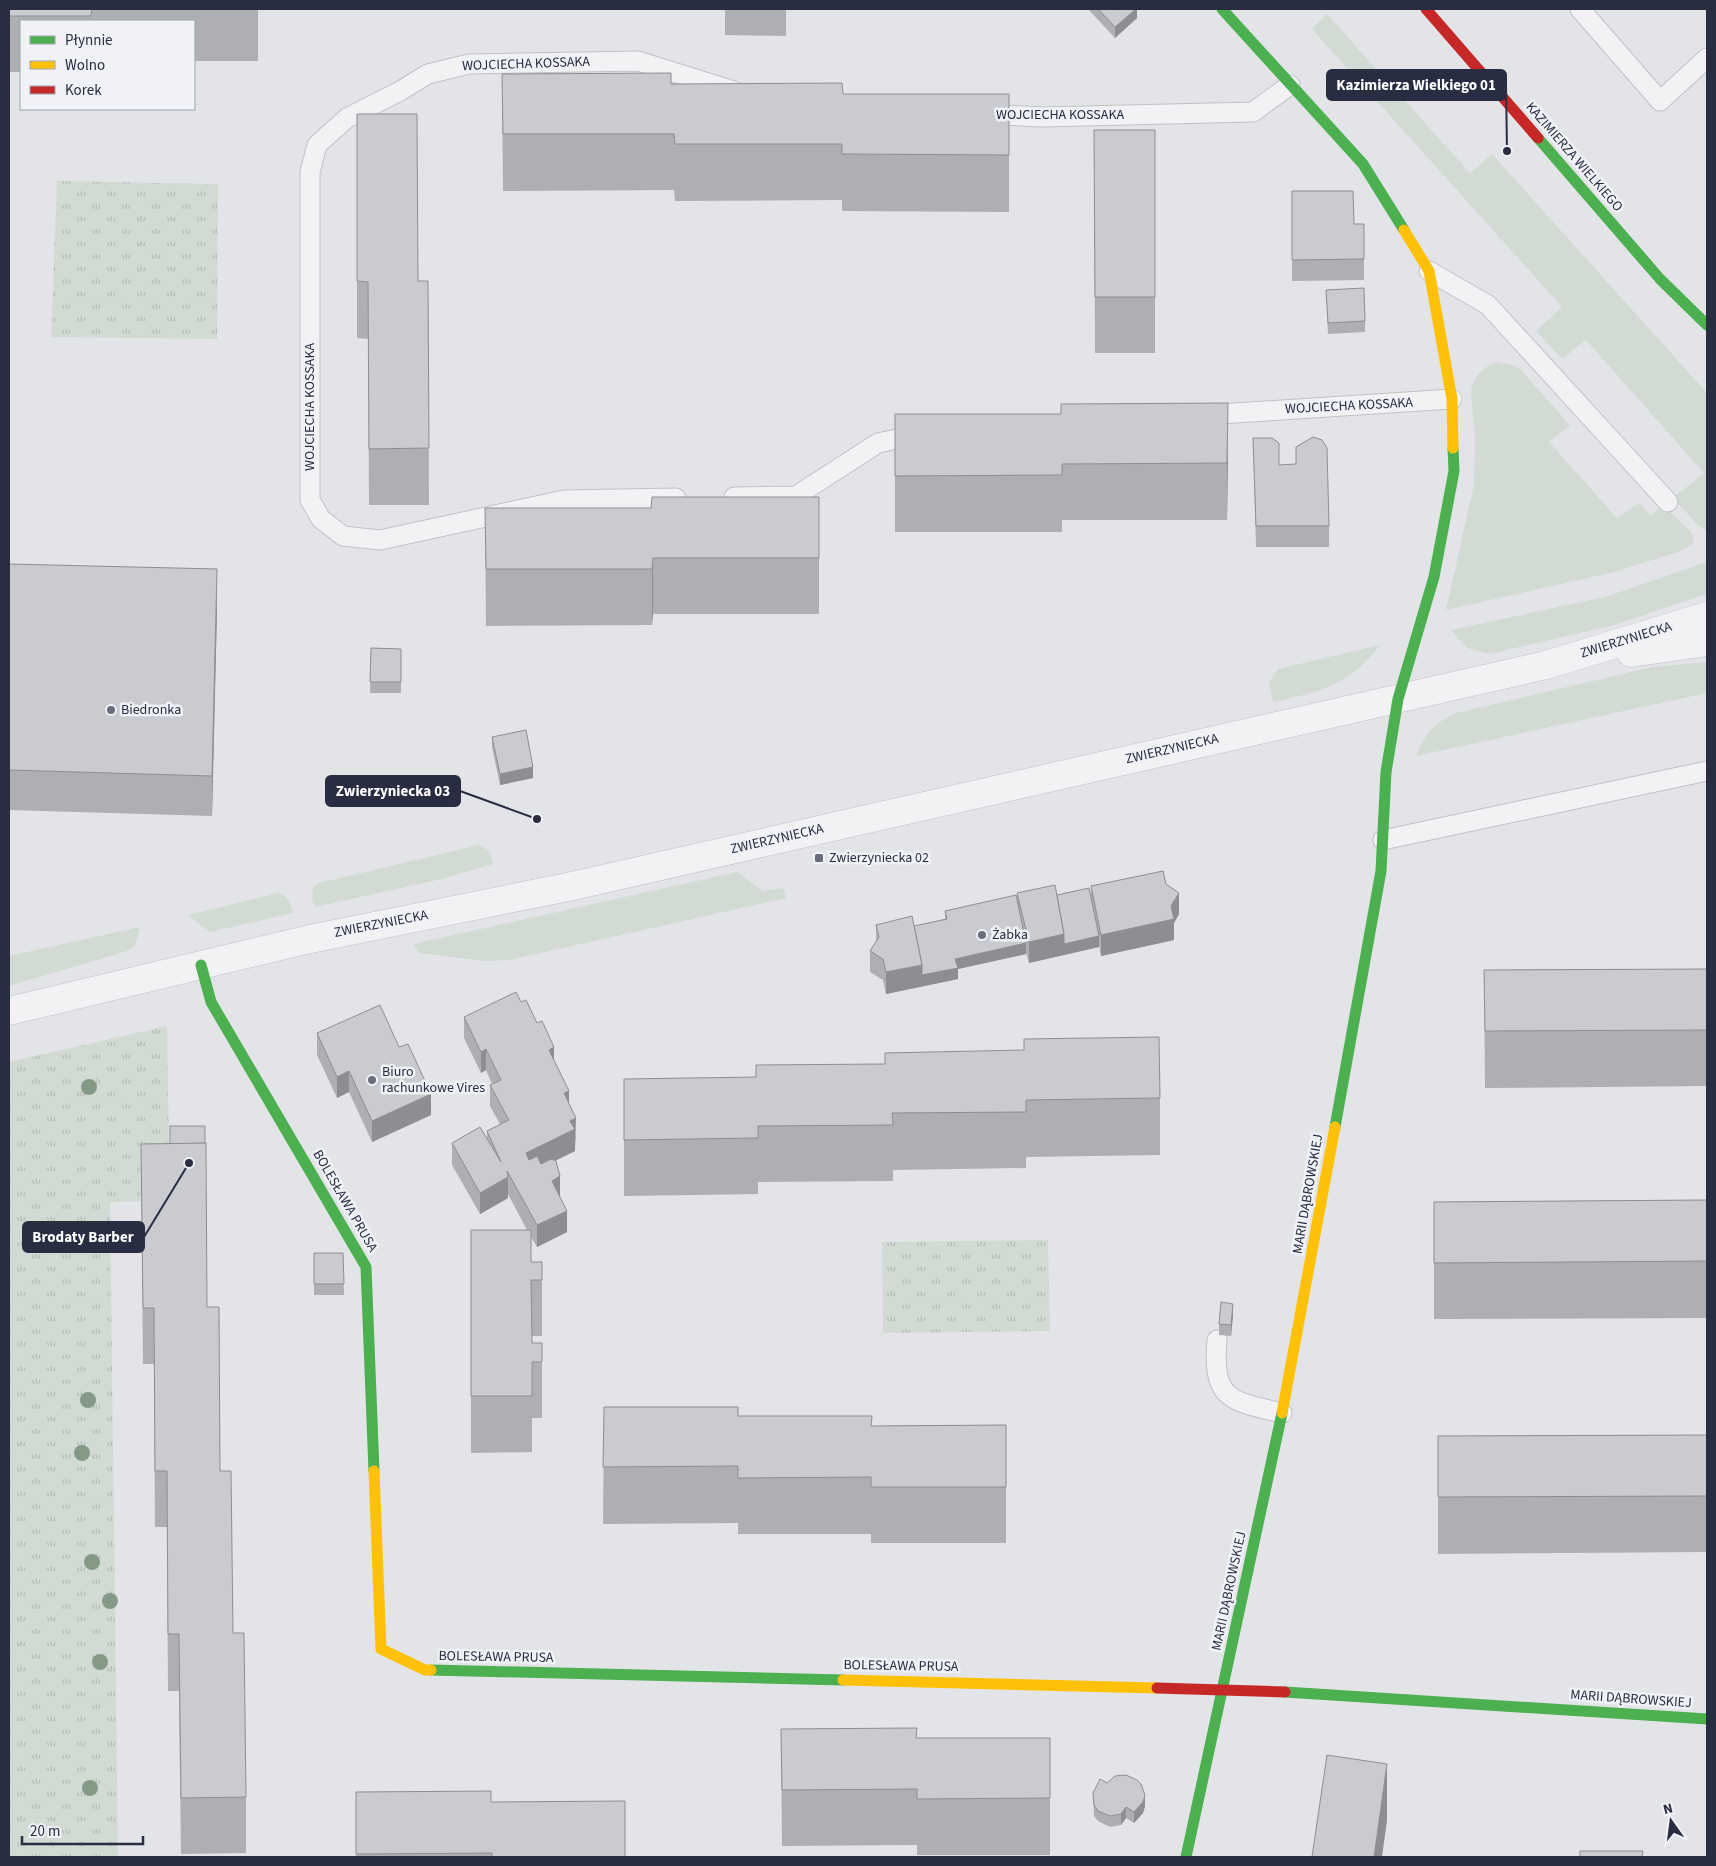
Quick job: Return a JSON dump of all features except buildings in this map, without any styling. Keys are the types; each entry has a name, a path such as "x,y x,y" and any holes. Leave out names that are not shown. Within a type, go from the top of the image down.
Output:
{"street":[{"path":"1222,9 1363,164 1429,271"},
{"name":"KAZIMIERZA WIELKIEGO","path":"1426,9 1704,331"},
{"name":"MARII DĄBROWSKIEJ","path":"1186,1857 1282,1413 1367,958 1381,871 1386,772 1398,699 1434,577 1454,484 1452,399 1429,271"},
{"name":"ZWIERZYNIECKA","path":"9,1011 310,938 568,887 1546,665 1707,616"},
{"name":"ZWIERZYNIECKA","path":"1546,665 1707,642"},
{"name":"BOLESŁAWA PRUSA","path":"201,965 211,1002 366,1267 381,1649 425,1670 438,1671 1117,1686 1223,1692"},
{"name":"MARII DĄBROWSKIEJ","path":"1223,1692 1300,1693 1707,1719"}],"lane":[{"path":"1580,9 1660,101 1707,58"},
{"name":"WOJCIECHA KOSSAKA","path":"690,498 564,500 380,540 343,536 321,519 310,500 310,172 317,145 347,118 400,92 428,74 450,67 469,64 638,61 751,96"},
{"name":"WOJCIECHA KOSSAKA","path":"964,113 1042,117 1253,112 1290,85"},
{"path":"1429,271 1488,305 1668,502"},
{"name":"WOJCIECHA KOSSAKA","path":"1182,416 1452,399"},
{"path":"719,497 796,496 878,444 916,434 935,433"},
{"path":"1383,840 1707,771"},
{"path":"1217,1340 1215,1368 1217,1379 1229,1396 1238,1402 1282,1413"}],"green space":[{"path":"1327,14 1470,173 1492,154 1707,393 1707,531 1698,525 1673,498 1704,473 1586,340 1562,359 1536,331 1562,307 1312,29"},
{"path":"57,181 218,184 217,339 51,337"},
{"path":"1496,362 1512,365 1520,369 1570,425 1549,442 1617,518 1639,503 1651,515 1663,505 1691,532 1694,538 1693,544 1678,552 1614,572 1446,610 1474,484 1475,435 1472,387 1479,374 1486,367"},
{"path":"1707,562 1707,594 1614,625 1490,654 1467,648 1451,630 1605,597"},
{"path":"1380,645 1369,659 1333,685 1273,702 1269,682 1278,669"},
{"path":"1707,662 1707,693 1416,756 1431,730 1456,713 1653,667"},
{"path":"479,845 490,851 493,864 446,878 315,907 312,900 313,887 319,883"},
{"path":"737,872 763,891 783,888 786,898 509,960 485,961 419,953 413,944"},
{"path":"279,893 287,898 293,913 210,932 188,915"},
{"path":"140,927 135,945 127,951 9,986 9,956"},
{"path":"167,1026 170,1201 110,1202 118,1857 9,1857 9,1062"},
{"path":"1048,1240 1050,1331 883,1333 882,1242"}],"traffic: fast":[{"path":"1222,9 1363,164 1404,230"},
{"path":"1538,138 1660,279 1707,325"},
{"path":"1335,1127 1381,871 1386,772 1398,699 1434,577 1454,471 1453,448"},
{"path":"201,965 211,1002 366,1267 374,1471"},
{"path":"1186,1857 1282,1413"},
{"path":"431,1670 843,1680"},
{"path":"1285,1692 1707,1719"}],"traffic: slow":[{"path":"1404,230 1429,271 1452,399 1453,448"},
{"path":"1282,1413 1335,1127"},
{"path":"374,1471 381,1649 425,1670 431,1670"},
{"path":"843,1680 1157,1688"}],"traffic: jam":[{"path":"1426,9 1538,138"},
{"path":"1157,1688 1285,1692"}],"place":[{"name":"Kazimierza Wielkiego 01","path":"1507,151"},
{"name":"Biedronka","path":"111,710"},
{"name":"Zwierzyniecka 03","path":"537,819"},
{"name":"Zwierzyniecka 02","path":"819,858"},
{"name":"Żabka","path":"982,935"},
{"name":"Biuro rachunkowe Vires","path":"372,1080"},
{"name":"Brodaty Barber","path":"189,1163"}]}
